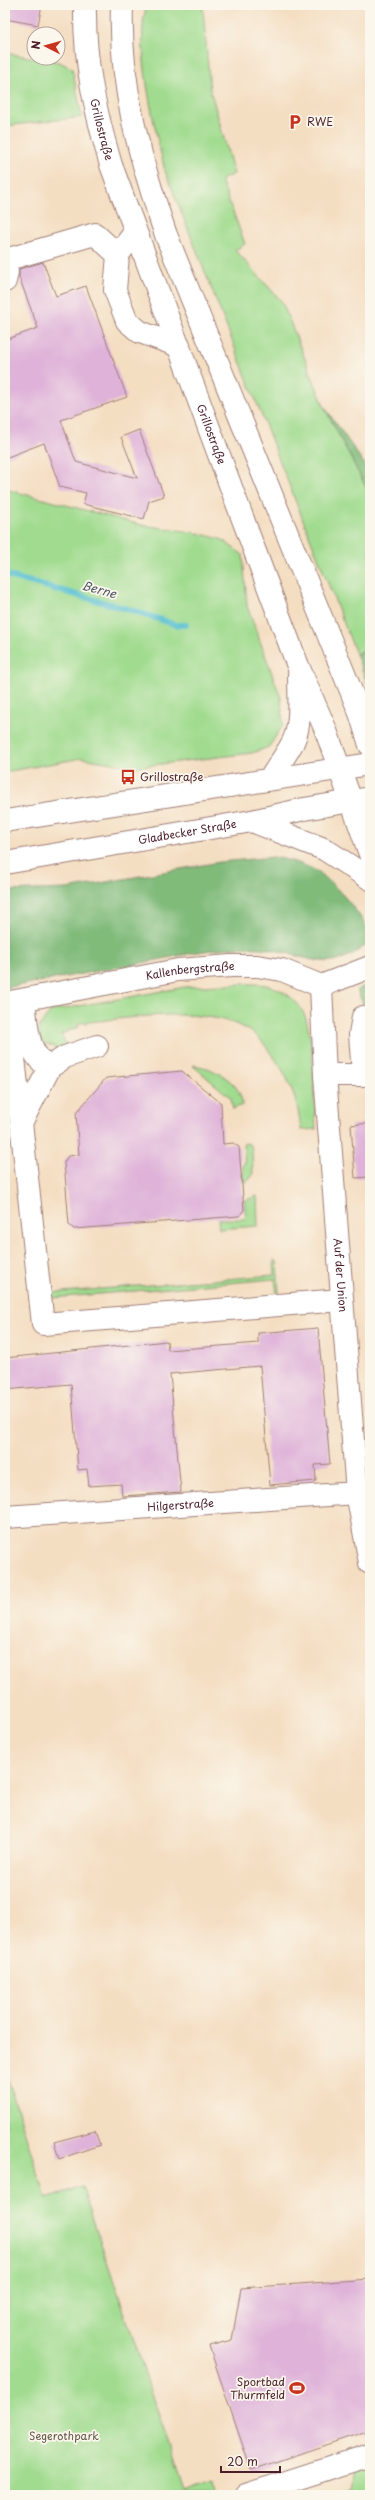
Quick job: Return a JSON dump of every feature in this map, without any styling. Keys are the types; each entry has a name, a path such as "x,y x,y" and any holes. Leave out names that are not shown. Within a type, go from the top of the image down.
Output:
{"main road":[{"name":"Grillostraße","path":"85,5 84,35 93,104 111,165 298,666 340,768 360,800 370,854"},
{"path":"122,5 123,62 130,115 143,167 166,235 360,713 370,746"},
{"path":"135,232 118,255 116,290 127,321 140,332 179,346"},
{"path":"5,281 7,272 5,261 95,234 118,255"},
{"path":"270,779 293,742 296,731 300,698 298,666"},
{"path":"5,821 370,764"},
{"name":"Gladbecker Straße","path":"5,863 252,821 360,800"},
{"path":"252,821 324,849 370,879"},
{"name":"Kallenbergstraße","path":"12,1002 178,970 231,966 256,966 282,970 320,986"},
{"path":"320,986 370,967"},
{"name":"Auf der Union","path":"320,986 325,1075 357,1493 367,1531 370,1563"},
{"path":"12,1002 28,1031 34,1053 38,1060 50,1067"},
{"path":"12,1002 21,1123 42,1324 342,1300"},
{"path":"325,1075 363,1075 360,1034 363,1017"},
{"path":"21,1123 50,1067 65,1057 97,1046"},
{"name":"Hilgerstraße","path":"5,1517 357,1493"},
{"path":"246,2495 370,2455"}],"green space":[{"path":"147,5 201,5 203,9 210,89 234,174 221,180 245,244 235,250 282,302 324,406 370,495 370,648 356,654 165,171 156,134 144,63 143,21"},
{"path":"5,53 26,56 26,66 66,65 72,68 82,117 5,126"},
{"path":"324,406 370,472 370,495"},
{"path":"5,489 142,525 192,532 221,539 243,555 247,606 281,698 283,725 269,747 252,753 136,767 82,758 5,772"},
{"path":"370,648 370,691 356,654"},
{"path":"274,857 313,869 332,884 359,915 369,935 369,942 354,953 341,959 328,961 303,958 276,950 260,948 246,947 220,949 5,988 5,891 67,889 220,862"},
{"path":"370,983 370,1019 357,990"},
{"path":"253,984 270,986 280,990 290,997 301,1009 308,1024 312,1053 316,1129 301,1130 298,1109 284,1072 259,1038 236,1024 216,1018 193,1015 145,1016 78,1023 79,1027 61,1034 66,1044 56,1050 54,1046 46,1044 40,1038 39,1027 51,1011 185,987"},
{"path":"192,1065 217,1072 231,1082 241,1096 242,1105 233,1109 231,1098"},
{"path":"248,1143 252,1148 253,1175 246,1183 246,1181 243,1181 243,1164 245,1164 243,1144"},
{"path":"257,1196 258,1226 219,1229 218,1219 244,1219 246,1217 244,1201"},
{"path":"274,1260 277,1262 279,1293 277,1294 275,1279 52,1298 52,1312 48,1279 50,1278 51,1293 275,1275"},
{"name":"Segerothpark","path":"5,2071 46,2198 82,2187 185,2492 213,2482 215,2494 5,2495"},
{"path":"370,2461 370,2495 331,2495 350,2488 354,2466"}],"building":[{"path":"5,5 42,5 38,25 5,19"},
{"path":"43,262 56,296 86,286 127,397 61,420 76,462 137,478 121,437 139,430 164,496 149,501 144,519 83,504 86,493 60,487 44,443 5,458 5,340 38,328 19,277 19,269"},
{"path":"182,1071 221,1103 223,1144 233,1143 239,1147 244,1210 239,1216 74,1229 69,1225 64,1162 68,1156 79,1155 76,1113 106,1078"},
{"path":"370,1123 370,1177 355,1178 351,1125"},
{"path":"318,1328 330,1464 315,1465 316,1481 270,1485 260,1366 170,1374 181,1492 122,1496 121,1484 89,1486 87,1469 78,1470 71,1384 5,1390 5,1358 167,1341 168,1350 258,1343 258,1333"},
{"path":"95,2131 100,2145 59,2159 54,2142"},
{"name":"Sportbad Thurmfeld","path":"370,2279 370,2430 251,2470 209,2346 232,2340 241,2288"}],"waterway":[{"name":"Berne","path":"5,575 138,612 176,625 186,625"}],"place":[{"name":"RWE","path":"295,122"},
{"name":"Grillostraße","path":"128,777"},
{"name":"Sportbad Thurmfeld","path":"297,2388"}]}
